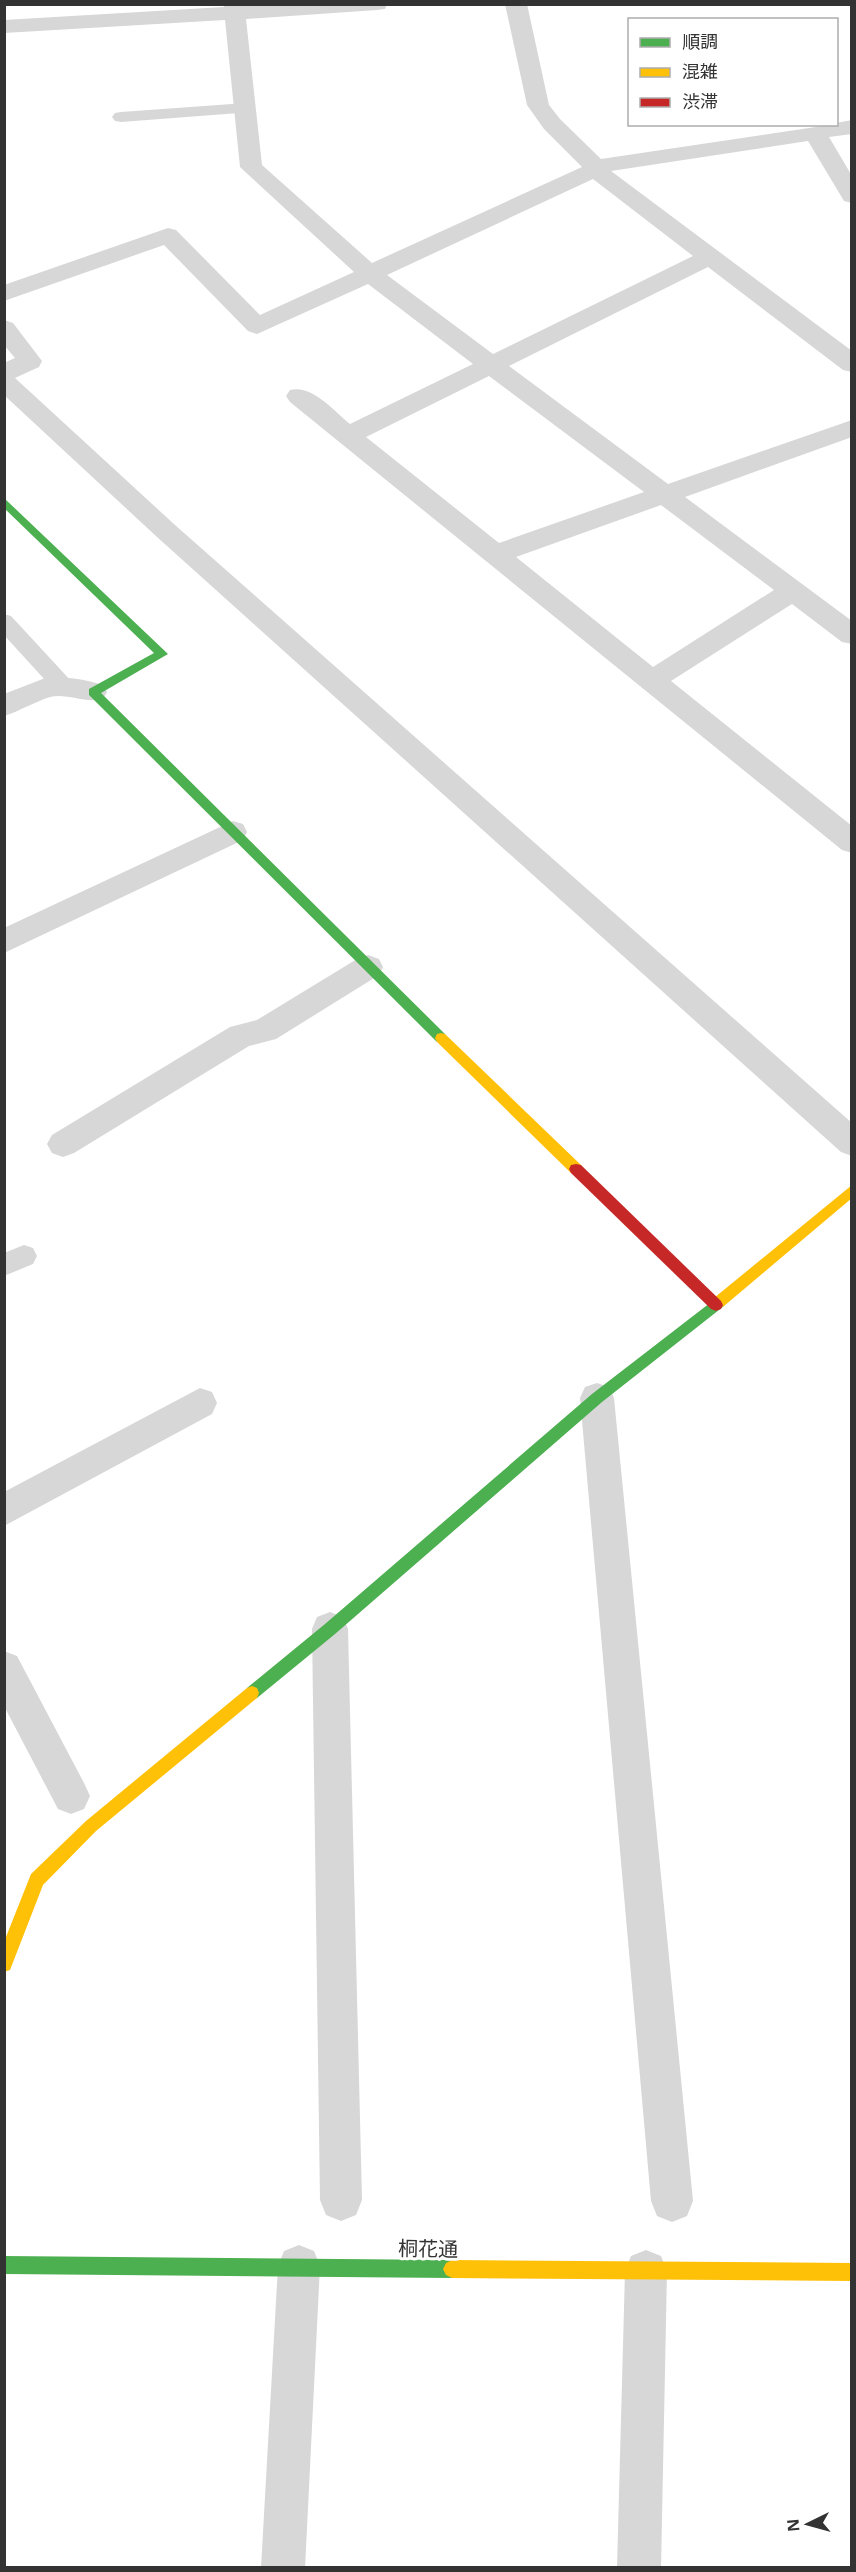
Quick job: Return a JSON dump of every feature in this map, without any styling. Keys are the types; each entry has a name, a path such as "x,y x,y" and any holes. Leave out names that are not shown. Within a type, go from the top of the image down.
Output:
{"street":[{"path":"4,27 235,9 377,4"},
{"path":"516,4 538,105 552,124 590,159 596,171 852,364"},
{"path":"235,9 251,168 371,275 852,635"},
{"path":"4,294 168,235 257,326 605,165 852,128"},
{"path":"815,133 852,196"},
{"path":"349,435 711,256"},
{"path":"4,328 30,362 4,373"},
{"path":"4,381 165,531 852,1143"},
{"path":"299,396 852,842"},
{"path":"494,555 852,428"},
{"path":"4,501 162,654 93,692"},
{"path":"651,681 793,591"},
{"path":"4,706 48,687 93,692 368,967 716,1305"},
{"path":"4,942 232,832"},
{"path":"63,1144 241,1036 265,1030 368,967"},
{"path":"4,1964 37,1880 91,1826 330,1629 597,1398 716,1305 852,1190"},
{"path":"597,1398 672,2201"},
{"path":"4,1510 200,1403"},
{"path":"330,1629 341,2200"},
{"path":"4,1668 71,1796"},
{"name":"桐花通","path":"4,2265 852,2272"},
{"path":"283,2568 299,2266"},
{"path":"639,2568 646,2271"}],"lane":[{"path":"121,117 246,108"},
{"path":"4,621 64,687"}],"traffic: fast":[{"path":"4,501 162,654 93,692 441,1038"},
{"path":"252,1693 330,1629 597,1398 719,1302"},
{"path":"4,2265 452,2269"}],"traffic: slow":[{"path":"441,1038 576,1169"},
{"path":"719,1302 852,1190"},
{"path":"4,1964 37,1880 91,1826 252,1693"},
{"path":"452,2269 852,2272"}],"traffic: jam":[{"path":"576,1169 716,1305"}]}
